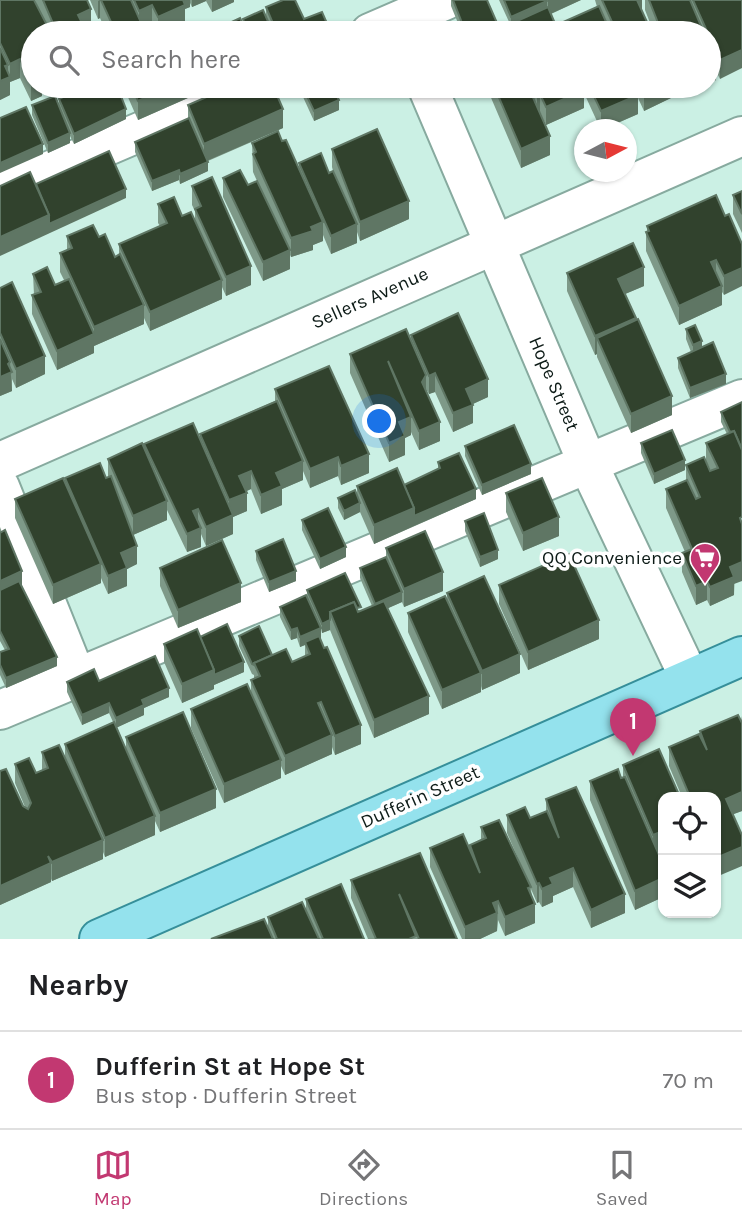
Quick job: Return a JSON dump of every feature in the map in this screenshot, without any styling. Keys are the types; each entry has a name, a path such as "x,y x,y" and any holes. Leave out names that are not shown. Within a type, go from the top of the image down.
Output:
{"main road":[{"name":"Dufferin Street","path":"99,939 689,677 742,656"}],"street":[{"path":"394,21 446,0"},
{"path":"0,192 219,98"},
{"name":"Hope Street","path":"433,98 589,464 689,677"},
{"name":"Sellers Avenue","path":"0,462 742,136"},
{"path":"0,710 742,399"},
{"path":"0,487 77,679"}],"building":[{"path":"0,0 34,0 45,21 21,21 21,61 20,59 10,64 0,43"},
{"path":"43,0 87,0 91,9 78,15 81,21 52,21"},
{"path":"101,0 131,0 140,21 111,21"},
{"path":"134,0 183,0 185,5 158,17 152,5 139,11"},
{"path":"283,0 295,0 304,19 322,12 326,21 272,21 266,7"},
{"path":"453,0 487,0 496,21 461,21"},
{"path":"504,0 546,0 547,1 511,17"},
{"path":"602,0 637,0 647,21 612,21"},
{"path":"649,0 690,0 699,21 657,21"},
{"path":"693,0 742,0 742,50 721,60 721,21 702,21"},
{"path":"599,6 606,21 565,21"},
{"path":"548,7 554,21 517,21"},
{"path":"263,10 268,21 244,21"},
{"path":"0,48 10,77 0,81"},
{"path":"56,98 70,133 48,143 32,105"},
{"path":"122,98 126,109 74,134 59,99"},
{"path":"204,98 278,98 283,109 204,144 188,105"},
{"path":"308,98 339,100 314,111"},
{"path":"499,98 533,98 550,136 521,149"},
{"path":"542,98 566,98 546,107"},
{"path":"595,98 631,98 601,111"},
{"path":"26,107 43,144 0,163 0,118"},
{"path":"189,118 208,162 180,174 179,170 152,181 135,142"},
{"path":"377,129 409,201 360,222 332,149"},
{"path":"278,131 282,141 286,140 323,222 311,227 313,231 291,238 253,154 256,152 252,143"},
{"path":"109,151 126,189 49,224 49,215 36,184"},
{"path":"321,153 329,173 333,171 357,224 331,236 299,163"},
{"path":"240,170 248,185 257,181 290,250 263,262 223,178"},
{"path":"30,172 49,215 0,237 0,186"},
{"path":"212,177 251,266 226,277 195,209 201,206 192,186"},
{"path":"742,191 742,214 733,195"},
{"path":"716,195 725,216 729,214 742,244 742,268 724,276 716,260 711,262 722,286 679,306 646,232 649,231 647,226"},
{"path":"174,197 182,216 191,212 222,280 150,312 119,244 167,223 158,204"},
{"path":"93,225 99,237 105,234 115,257 120,254 144,305 94,327 60,253 72,248 67,236"},
{"path":"633,243 644,267 618,279 636,318 595,336 567,273"},
{"path":"47,267 55,285 69,279 94,334 57,351 32,295 41,292 33,274"},
{"path":"12,282 45,356 16,369 0,333 0,288"},
{"path":"458,313 488,379 466,389 473,405 453,413 435,373 429,376 411,335"},
{"path":"638,319 672,396 631,414 597,338"},
{"path":"695,325 702,341 693,345 686,329"},
{"path":"406,329 426,375 422,382 440,422 419,431 388,361 411,417 399,422 405,436 389,443 350,354"},
{"path":"0,339 12,372 0,377"},
{"path":"713,342 726,374 690,388 678,358"},
{"path":"329,366 369,454 341,466 338,457 310,469 275,389"},
{"path":"277,401 303,461 276,473 282,486 261,495 251,471 239,476 247,493 229,500 200,434"},
{"path":"742,402 741,447 734,431 730,432 721,412"},
{"path":"193,423 233,515 206,527 198,509 193,511 201,528 187,534 144,444"},
{"path":"514,425 531,464 482,485 465,446"},
{"path":"672,430 685,460 654,474 641,443"},
{"path":"734,431 742,450 742,562 730,567 734,577 710,587 707,581 696,586 682,553 692,549 666,489 687,480 696,499 700,497 686,465 704,457 710,471 718,468 706,443"},
{"path":"142,443 167,501 133,516 108,459"},
{"path":"459,453 476,489 414,516 414,508 404,485 440,468 438,462"},
{"path":"100,463 106,478 111,476 137,546 121,553 127,568 108,576 65,478"},
{"path":"397,468 414,508 374,525 357,486"},
{"path":"63,478 101,564 53,585 15,499"},
{"path":"542,478 559,517 523,533 506,493"},
{"path":"355,490 360,503 344,511 338,498"},
{"path":"328,508 346,547 320,559 302,520"},
{"path":"484,513 498,550 480,557 465,521"},
{"path":"5,530 22,571 0,581 0,533"},
{"path":"425,531 443,572 404,589 386,548"},
{"path":"283,539 296,571 269,582 256,551"},
{"path":"222,540 241,583 178,610 160,568"},
{"path":"569,554 599,620 528,652 499,585"},
{"path":"386,557 402,592 375,604 360,568"},
{"path":"345,573 361,607 357,608 354,602 330,612 330,620 322,624 307,590"},
{"path":"484,576 520,654 482,671 447,593"},
{"path":"19,581 57,657 6,678 0,665 0,652 9,649 0,631 0,590"},
{"path":"306,595 321,628 300,637 297,628 291,630 280,607"},
{"path":"445,596 481,673 442,690 408,613"},
{"path":"384,601 429,696 374,720 330,612 354,602 358,612"},
{"path":"227,624 244,662 214,675 200,637"},
{"path":"259,626 272,655 254,665 239,636"},
{"path":"197,629 214,670 182,684 164,644"},
{"path":"319,636 324,648 327,647 361,725 335,736 321,702 318,703 332,735 285,756 251,680 260,676 254,663 286,649 292,662 310,654 305,642"},
{"path":"155,656 169,688 142,700 144,705 116,718 109,703 82,715 67,682 94,669 99,681"},
{"path":"247,684 281,760 224,784 191,709"},
{"path":"183,712 216,789 160,813 126,737"},
{"path":"738,715 742,723 742,792 726,799 742,835 742,847 721,856 721,792 688,792 669,747 699,734 707,750 700,731"},
{"path":"114,722 155,816 105,838 65,744"},
{"path":"59,745 103,840 52,862 48,856 51,863 0,886 0,771 6,769 23,806 28,809 31,803 15,764 29,758 36,773 48,768 42,752"},
{"path":"659,749 678,792 658,792 658,833 653,835 623,765"},
{"path":"618,769 621,778 625,777 658,853 658,880 635,891 590,781"},
{"path":"576,787 625,894 591,910 573,868 550,878 553,884 542,889 539,883 537,884 507,815 525,807 530,818 547,811 559,838 546,799"},
{"path":"499,820 531,887 528,888 535,904 505,917 498,901 493,903 497,913 465,927 430,848 463,834 480,873 470,845 486,838 481,827"},
{"path":"420,853 457,939 419,939 399,894 416,936 409,939 376,939 351,880"},
{"path":"341,884 364,939 323,939 306,899"},
{"path":"302,902 319,939 277,939 268,917"},
{"path":"264,919 273,939 211,939"}],"place":[{"name":"QQ Convenience","path":"705,585"},
{"name":"Dufferin St at Hope St","path":"633,756"}]}
